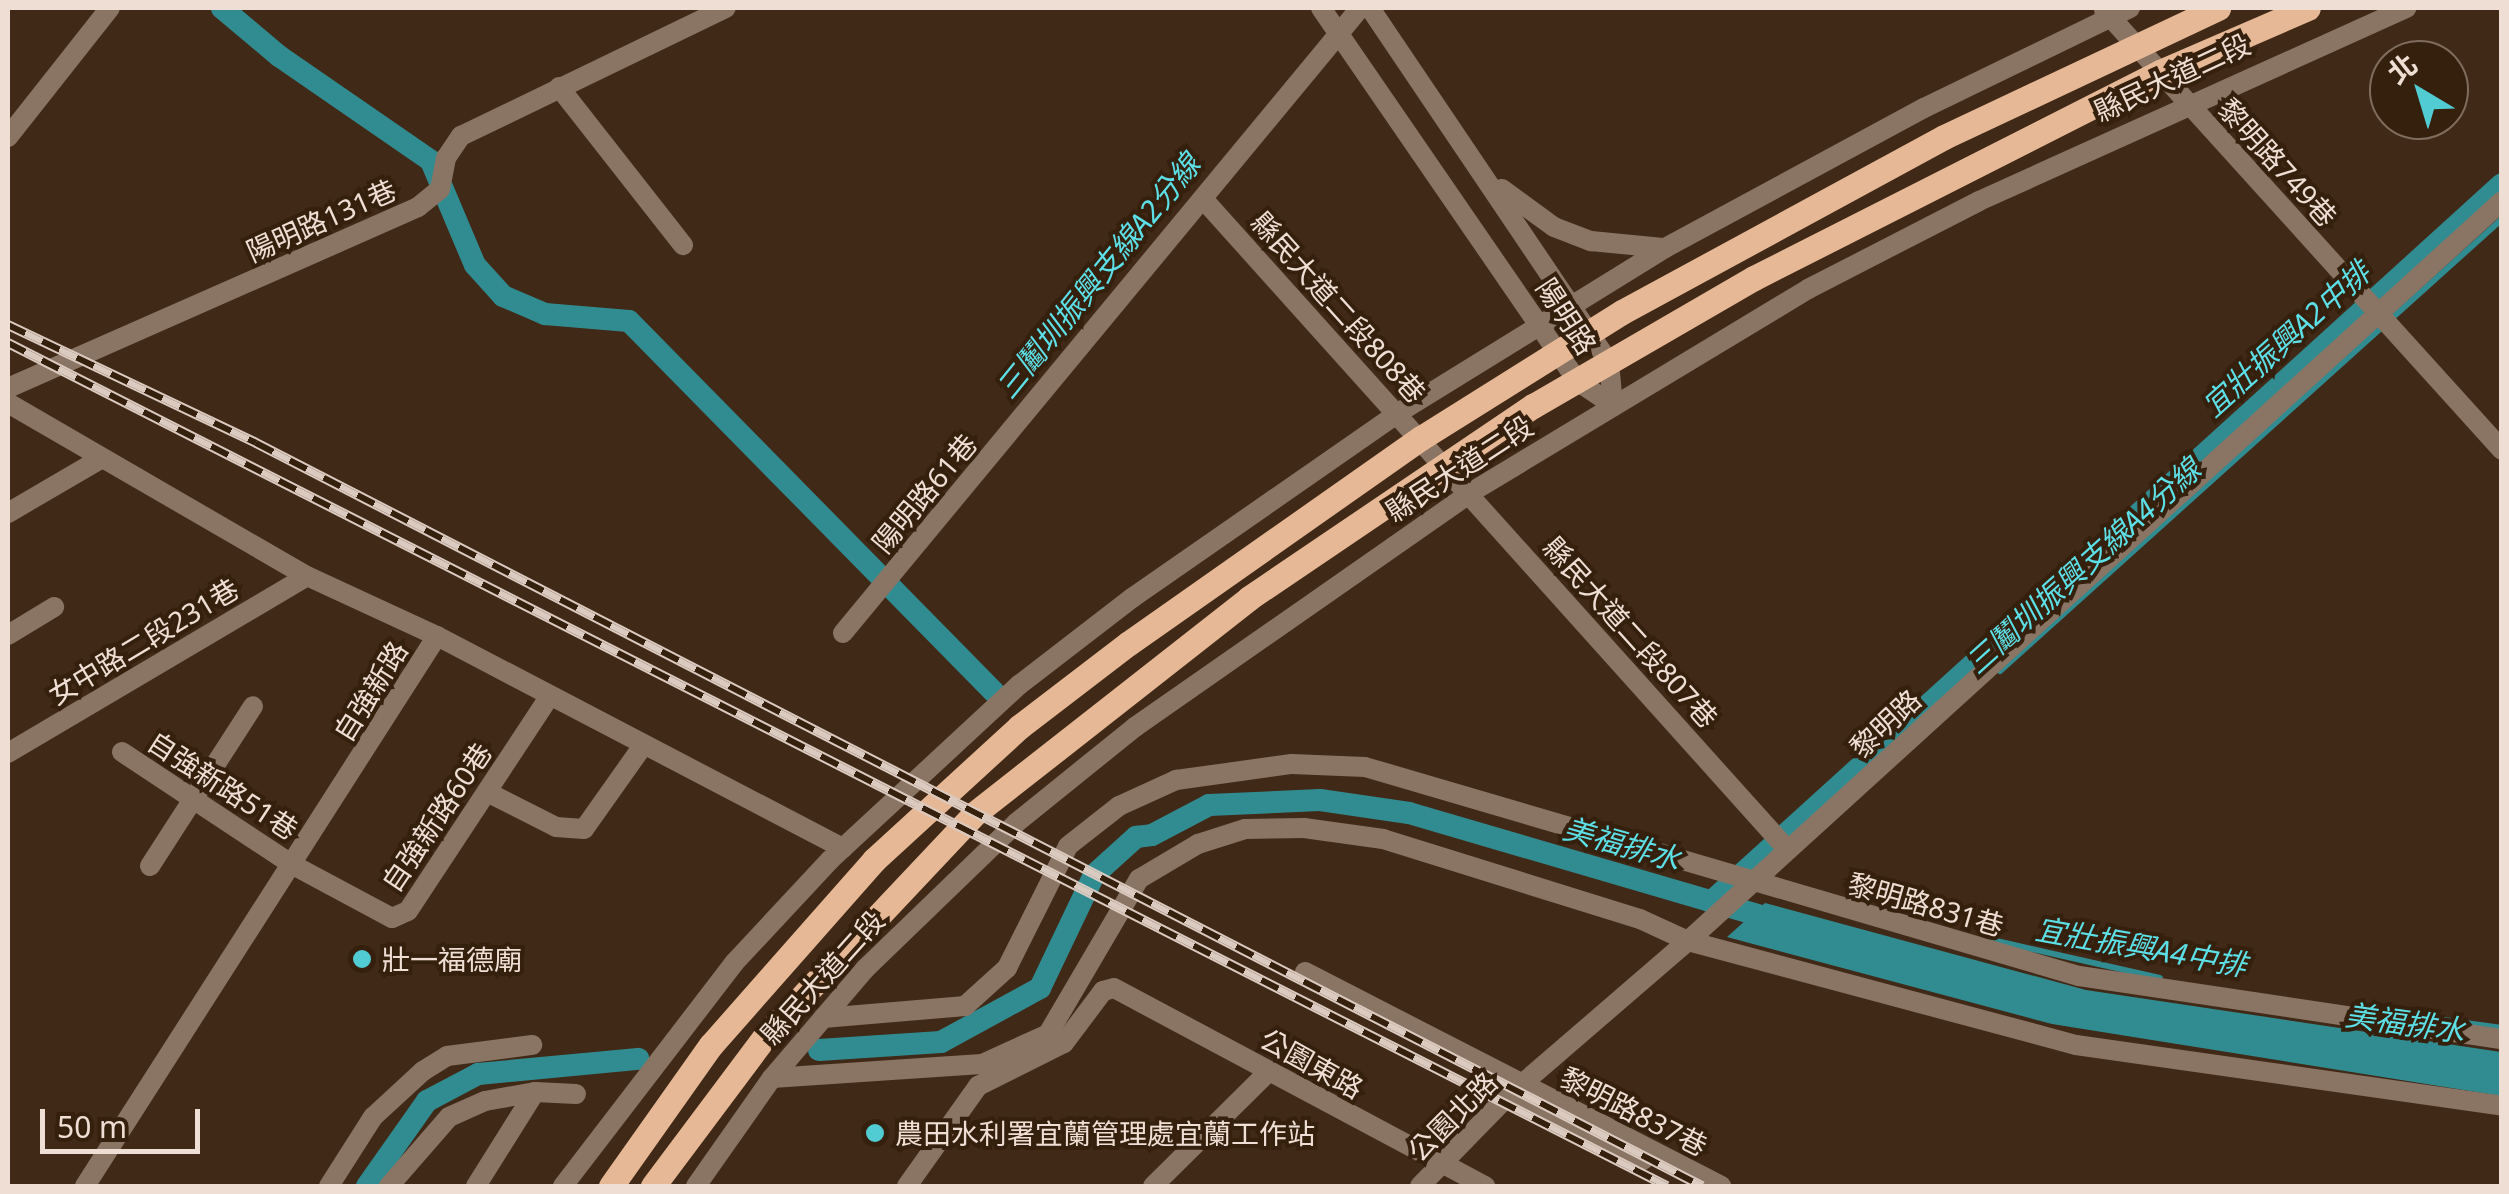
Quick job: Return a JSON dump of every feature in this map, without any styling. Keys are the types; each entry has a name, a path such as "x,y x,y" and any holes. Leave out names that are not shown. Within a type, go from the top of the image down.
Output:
{"main road":[{"name":"縣民大道二段","path":"653,1186 744,1064 882,906 989,801 1557,350 1760,232 2134,44 2218,8"},
{"name":"縣民大道二段","path":"611,1184 710,1045 782,959 943,795 1129,643 1432,451 1576,381 1960,170 2160,72 2308,8"}],"street":[{"path":"8,137 110,8"},
{"name":"陽明路131巷","path":"8,388 160,326 418,207 440,189 446,158 461,136 726,8"},
{"name":"陽明路","path":"1321,8 1355,16 1469,149 1610,362 1613,405"},
{"path":"563,1186 734,963 842,848 1034,674 1398,413 1665,248 1784,180 2106,12 2130,8"},
{"name":"縣民大道二段","path":"696,1186 772,1078 823,1018 1016,823 1206,676 1470,493 1808,289 2188,102 2406,8"},
{"name":"黎明路749巷","path":"2106,12 2502,450"},
{"name":"陽明路","path":"1355,16 1576,381 1613,405"},
{"name":"陽明路61巷","path":"843,633 1355,16"},
{"path":"558,87 684,245"},
{"path":"1469,149 1507,193 1554,226 1591,241 1665,248"},
{"name":"縣民大道二段808巷","path":"1204,200 1432,451"},
{"name":"黎明路","path":"1688,942 2502,201"},
{"name":"自強新路","path":"8,403 307,576 437,636 85,1186"},
{"name":"縣民大道二段807巷","path":"1432,451 1787,849"},
{"path":"8,513 102,458"},
{"name":"女中路二段231巷","path":"8,753 307,576"},
{"path":"8,635 54,607"},
{"path":"437,636 642,747 842,848"},
{"name":"自強新路60巷","path":"293,864 360,904 400,917 489,793 549,697"},
{"path":"150,866 253,706"},
{"path":"489,793 556,827 584,829 642,747"},
{"name":"自強新路51巷","path":"122,752 293,864"},
{"name":"黎明路831巷","path":"823,1018 964,1006 1007,968 1068,846 1119,806 1176,780 1229,769 1364,767 1751,884 2079,976 2502,1039"},
{"path":"772,1078 982,1064 1048,1034 1140,879 1198,844 1245,830 1304,828 1383,839 1640,918 1688,942 2076,1044 2502,1106"},
{"path":"1515,1091 1688,942"},
{"name":"黎明路837巷","path":"1305,972 1515,1091 1722,1186"},
{"name":"公園東路","path":"907,1186 978,1086 1064,1042 1104,991 1114,988 1484,1186"},
{"path":"329,1186 373,1116 423,1071 447,1056 532,1046"},
{"path":"731,1135 744,1064"},
{"path":"1153,1186 1268,1072"},
{"name":"公園北路","path":"1420,1186 1515,1091"},
{"path":"476,1186 535,1092"},
{"path":"389,1186 448,1117 485,1101 535,1092 576,1094"}],"water":[{"path":"1765,903 2086,990 2501,1052 2501,1096 2052,1024 1727,937"}],"waterway":[{"path":"222,8 279,56 431,161 475,265 503,296 545,314 629,321 994,692"},
{"name":"宜壯振興A2中排","path":"1711,902 2502,184"},
{"name":"三鬮圳振興支線A4分線","path":"2000,671 2502,219"},
{"name":"美福排水","path":"819,1050 941,1042 1040,988 1094,875 1136,837 1152,835 1209,805 1320,800 1409,813 1781,922"},
{"name":"宜壯振興A4中排","path":"1992,940 2160,978"},
{"name":"宜壯振興A4中排","path":"2400,1014 2502,1028"},
{"path":"367,1186 427,1101 478,1074 638,1059"}],"railway":[{"path":"8,325 256,443 1702,1186"},
{"path":"8,343 1667,1186"}],"place":[{"name":"壯一福德廟","path":"362,959"},
{"name":"農田水利署宜蘭管理處宜蘭工作站","path":"875,1133"}],"water label":[{"name":"三鬮圳振興支線A2分線","path":"1098,276"}]}
